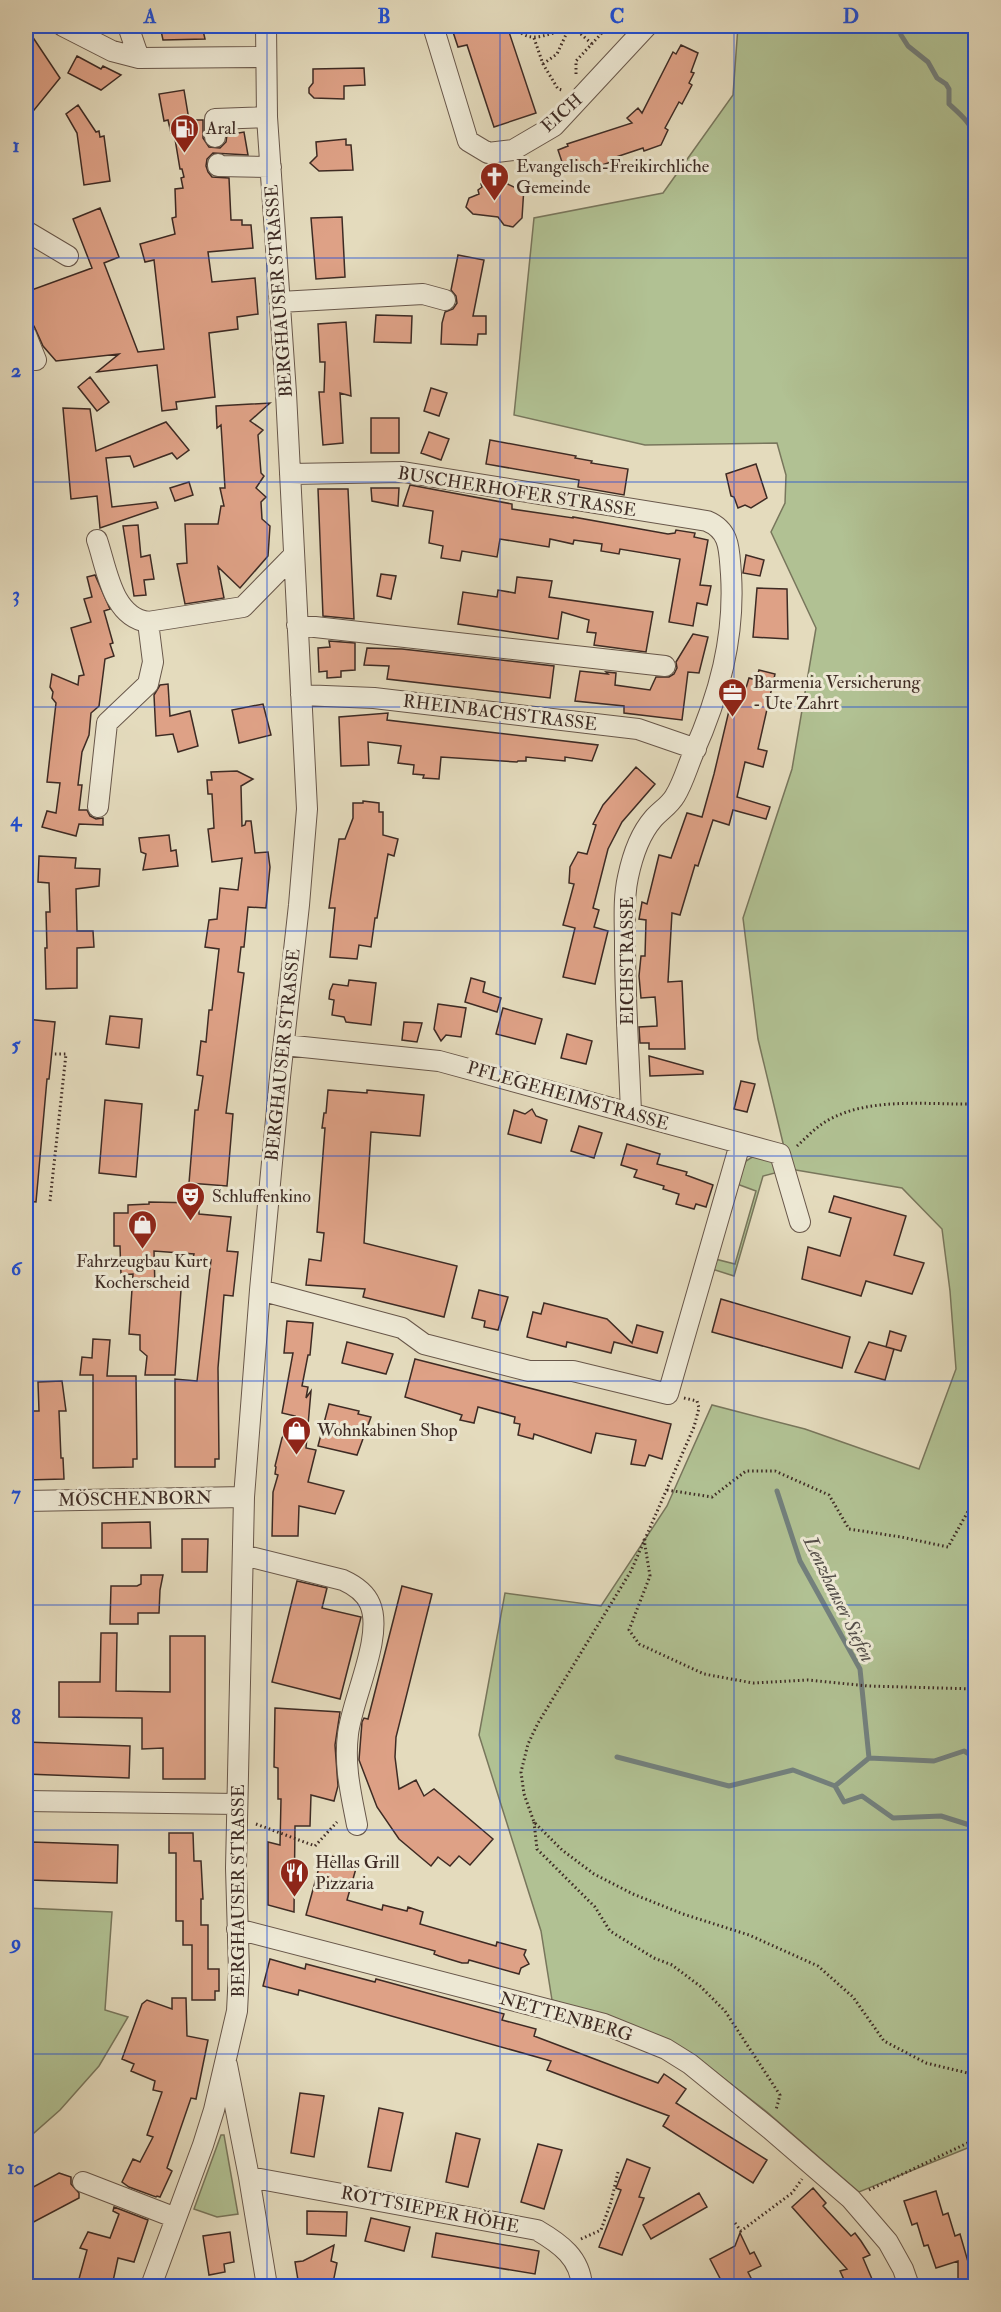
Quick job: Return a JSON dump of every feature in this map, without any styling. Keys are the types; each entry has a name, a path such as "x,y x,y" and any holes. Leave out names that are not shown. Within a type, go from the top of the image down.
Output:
{"street":[{"path":"63,26 112,51 139,58 265,57"},
{"path":"128,26 139,58"},
{"name":"BERGHAUSER STRASSE","path":"151,2286 203,2145 226,2060 239,1992 237,1804 244,1497 260,1290 307,809 290,474 267,117 266,26"},
{"name":"EICH","path":"433,26 468,141 488,153 513,150 554,126 647,26"},
{"path":"215,137 215,119 267,117"},
{"path":"218,164 218,166 271,167"},
{"path":"26,231 68,256"},
{"path":"280,302 423,294 445,300"},
{"path":"26,335 36,360"},
{"name":"BUSCHERHOFER STRASSE","path":"290,474 403,472 707,521"},
{"name":"EICHSTRASSE","path":"631,1113 625,978 625,897 628,876 644,832 653,819 675,797 708,723 728,647 732,610 728,543 718,526 707,521"},
{"path":"97,540 118,601 132,617 148,622 243,607 293,556"},
{"path":"98,807 107,723 148,684 153,662 148,622"},
{"path":"297,625 665,666"},
{"name":"RHEINBACHSTRASSE","path":"301,695 374,698 638,729 696,749"},
{"name":"PFLEGEHEIMSTRASSE","path":"284,1045 439,1061 780,1154"},
{"path":"260,1290 402,1328 424,1344 529,1371 573,1371 668,1394 740,1144"},
{"path":"780,1154 800,1222"},
{"name":"MÖSCHENBORN","path":"26,1501 244,1497"},
{"path":"243,1555 343,1580 358,1589 370,1603 373,1616 372,1636 348,1734 346,1771 357,1825"},
{"path":"26,1801 237,1804"},
{"name":"NETTENBERG","path":"237,1929 604,2024 641,2038 690,2064 851,2199 888,2242 909,2286"},
{"path":"226,2060 249,2176 267,2286"},
{"name":"ROTTSIEPER HÖHE","path":"249,2176 537,2230 562,2247 575,2260 581,2275 582,2286"},
{"path":"83,2182 176,2218"}],"path":[{"path":"516,26 524,35 534,38 574,27 592,44"},
{"path":"576,76 576,61 601,34 598,26"},
{"path":"543,64 557,54 568,28"},
{"path":"534,38 543,64 558,89 562,90 569,83"},
{"path":"50,1201 66,1054 54,1054"},
{"path":"780,1154 796,1147 825,1122 856,1109 902,1104 975,1104"},
{"path":"668,1394 697,1401 699,1408 694,1427 631,1571 538,1723 528,1744 521,1772 524,1794 534,1822 537,1849 595,1907 610,1931 654,1958 672,1965 700,1986 725,2011 780,2095 770,2129"},
{"path":"667,1490 712,1497 746,1471 775,1470 829,1495 849,1529 948,1547 975,1497"},
{"path":"644,1538 650,1576 629,1630 639,1644 704,1674 753,1683 808,1680 868,1686 975,1689"},
{"path":"534,1822 562,1850 594,1874 633,1894 683,1914 749,1935 818,1966 853,1996 884,2041 926,2063 975,2075"},
{"path":"252,1823 315,1846 329,1830"},
{"path":"851,2199 975,2139"},
{"path":"735,2223 741,2231 792,2193 812,2165"},
{"path":"562,2247 601,2230 618,2172"}],"green space":[{"path":"738,26 975,26 975,2145 859,2192 767,2112 700,2060 611,2018 552,2000 541,1931 479,1735 505,1593 601,1606 667,1506 712,1405 805,1429 919,1469 956,1369 942,1229 902,1188 790,1169 763,1176 734,1276 712,1269 715,1259 735,1264 756,1191 737,1184 746,1161 757,1154 789,1168 758,1039 743,918 792,769 816,628 771,532 785,503 786,475 777,443 645,445 514,415 534,218 663,193 733,95"},
{"path":"26,1908 112,1912 105,2010 128,2017 99,2066 60,2110 26,2140"},
{"path":"221,2135 224,2135 238,2214 217,2217 194,2209"}],"building":[{"path":"160,26 202,26 205,39 163,40"},
{"path":"451,26 507,26 536,113 494,127 467,45 458,47"},
{"path":"26,27 60,78 26,120"},
{"path":"681,45 698,53 691,72 694,73 689,83 692,85 682,104 679,102 665,128 668,130 661,145 616,157 617,160 596,167 595,164 584,166 583,164 564,168 558,150 568,146 567,144 632,123 627,118 638,108 642,113 673,52 676,54"},
{"path":"77,56 101,69 103,66 121,75 101,90 68,73"},
{"path":"364,68 365,85 344,86 344,99 314,98 309,93 309,88 313,83 313,69"},
{"path":"184,90 189,120 203,120 203,138 209,147 220,148 226,142 227,135 244,132 248,155 213,153 207,159 206,166 212,177 229,178 231,220 242,220 242,225 251,225 253,248 208,252 212,282 255,278 258,314 237,317 238,329 209,333 215,397 176,402 177,409 162,411 157,365 97,372 119,354 56,361 43,346 34,326 26,323 26,292 92,268 73,219 100,208 119,257 104,263 138,352 164,349 154,260 145,262 140,244 175,234 172,218 176,217 175,189 183,188 181,178 184,177 180,169 174,133 171,133 168,120 164,121 159,94"},
{"path":"78,105 96,132 99,131 100,137 104,136 110,181 84,185 77,133 66,114"},
{"path":"346,139 346,145 351,145 353,170 319,171 310,163 317,156 316,142"},
{"name":"Evangelisch-Freikirchliche Gemeinde","path":"495,178 518,189 524,187 522,218 513,227 504,225 498,217 473,214 466,207 469,198 479,194 481,184"},
{"path":"342,217 345,277 316,279 311,218"},
{"path":"458,255 484,260 473,316 486,316 486,334 478,334 477,345 441,344 445,312 453,309 457,303 456,296 451,290"},
{"path":"376,315 412,316 411,343 374,342"},
{"path":"346,322 351,396 340,393 343,443 323,445 319,392 324,392 325,362 320,362 318,324"},
{"path":"90,377 109,402 97,411 78,387"},
{"path":"431,388 447,393 439,416 424,411"},
{"path":"270,403 250,421 263,430 258,435 261,473 264,476 256,488 266,497 261,502 262,519 270,526 268,556 240,588 218,567 224,598 185,604 177,564 187,563 185,524 218,524 221,506 224,506 220,488 225,488 221,425 217,428 216,406"},
{"path":"63,408 90,409 96,451 166,422 189,450 177,459 172,453 134,467 130,456 106,458 112,507 156,502 158,508 100,528 97,496 71,499"},
{"path":"371,418 399,418 399,453 371,453"},
{"path":"429,432 449,439 441,460 421,453"},
{"path":"490,440 576,456 575,458 592,461 591,463 628,469 624,495 578,487 579,480 486,464"},
{"path":"756,464 767,498 751,508 745,505 738,508 734,497 731,496 726,474"},
{"path":"189,482 193,495 175,501 170,488"},
{"path":"410,485 512,504 512,509 668,534 675,533 676,530 695,533 694,537 708,540 700,585 711,586 707,605 697,603 693,626 669,622 680,559 620,549 619,554 601,551 602,544 574,540 573,544 550,539 549,547 500,539 497,557 462,551 460,561 441,558 443,546 429,543 433,511 403,506"},
{"path":"371,488 399,488 398,506 372,501"},
{"path":"318,489 348,489 354,619 323,616"},
{"path":"138,525 141,557 150,555 154,579 144,580 146,595 134,596 123,526"},
{"path":"746,555 764,560 760,576 743,573"},
{"path":"381,574 396,576 391,599 377,596"},
{"path":"95,575 110,609 104,611 113,643 110,644 114,656 105,659 99,706 91,713 89,735 82,752 78,785 82,785 79,810 87,810 90,816 96,819 103,818 103,825 79,824 76,836 42,827 47,811 56,813 60,783 47,782 56,703 52,698 53,692 50,687 52,674 78,685 79,676 84,675 71,628 91,622 84,599 92,597 87,577"},
{"path":"517,577 552,581 549,597 653,612 646,652 594,645 596,633 587,632 589,620 562,612 558,639 458,624 463,592 497,597 498,590 515,593"},
{"path":"757,588 787,589 788,639 753,637"},
{"path":"693,634 708,637 699,673 688,672 682,720 624,713 624,706 575,701 580,671 616,673 615,685 650,690 656,677 669,677 674,674 677,668 676,662"},
{"path":"329,641 355,643 355,670 341,671 341,677 327,678 327,671 319,672 318,648 330,647"},
{"path":"367,648 402,649 554,666 550,698 387,679 389,666 364,665"},
{"path":"759,670 775,674 758,749 767,751 763,767 745,762 737,797 770,807 766,819 733,810 729,825 713,820 698,866 695,865 680,915 672,913 668,982 682,981 685,1049 649,1049 649,1043 640,1043 639,1027 657,1026 657,1022 655,997 641,998 639,976 641,956 645,956 646,920 639,919 642,902 647,904 659,855 671,858 687,813 702,817 732,698 742,701 749,678 756,680"},
{"path":"168,684 170,716 190,711 198,746 178,752 173,734 156,736 154,695 160,685"},
{"path":"263,704 271,735 239,743 232,710"},
{"path":"388,713 387,720 598,745 592,761 565,757 565,761 526,757 526,761 517,762 441,757 439,779 423,778 424,775 413,774 414,765 398,763 401,746 368,742 369,765 341,766 339,717"},
{"path":"636,767 655,784 622,822 608,849 593,908 599,910 594,927 608,931 595,984 563,977 575,928 563,925 574,884 569,883 570,867 578,852 587,854 596,825 593,824 603,805"},
{"path":"237,771 253,779 241,786 242,826 246,821 251,821 255,853 268,852 270,867 266,908 248,907 244,947 241,947 238,972 244,973 226,1113 233,1114 227,1186 189,1183 195,1110 198,1110 203,1076 197,1075 201,1041 206,1042 219,949 205,947 209,920 217,919 220,888 238,890 242,858 212,862 208,829 214,828 212,794 208,794 207,780 212,780 211,772"},
{"path":"363,801 379,803 379,812 383,812 383,835 398,839 394,856 388,854 371,947 359,945 357,959 330,957 335,908 329,908 339,839 345,839 353,818 353,803 363,803"},
{"path":"169,835 171,851 176,850 178,866 143,870 146,854 141,852 139,838"},
{"path":"39,856 76,858 75,868 100,869 99,886 76,889 77,931 93,931 94,947 77,948 77,988 46,989 46,912 50,912 49,883 38,882"},
{"path":"471,978 485,982 483,992 501,998 497,1012 465,1002"},
{"path":"349,980 376,983 371,1025 346,1022 344,1017 332,1015 334,1000 329,999 333,984 348,986"},
{"path":"438,1004 466,1008 461,1037 446,1035 441,1041 434,1029"},
{"path":"503,1008 542,1019 535,1044 496,1034"},
{"path":"110,1016 142,1019 139,1048 106,1044"},
{"path":"26,1019 55,1022 49,1079 47,1079 36,1202 26,1201"},
{"path":"404,1022 422,1023 417,1042 402,1040"},
{"path":"567,1034 592,1041 586,1064 561,1058"},
{"path":"649,1056 703,1071 703,1074 650,1076"},
{"path":"741,1081 755,1084 747,1112 734,1109"},
{"path":"328,1090 367,1093 367,1090 424,1095 420,1136 371,1132 364,1243 457,1266 444,1317 363,1297 365,1289 306,1285 309,1259 321,1261 324,1233 317,1232 325,1128 322,1128"},
{"path":"105,1100 142,1104 136,1177 99,1173"},
{"path":"532,1109 536,1116 547,1120 541,1143 508,1134 514,1110 525,1114"},
{"path":"579,1126 602,1133 594,1158 571,1151"},
{"path":"627,1144 660,1154 657,1164 687,1172 686,1175 713,1185 706,1207 696,1204 694,1209 676,1204 679,1194 663,1189 664,1186 634,1177 637,1170 621,1165"},
{"path":"834,1196 906,1216 894,1255 924,1263 912,1294 866,1281 861,1296 802,1279 808,1247 840,1256 851,1218 829,1212"},
{"path":"149,1202 199,1203 199,1214 231,1217 227,1251 238,1252 233,1296 224,1295 218,1368 219,1459 215,1459 215,1467 175,1467 175,1379 197,1381 211,1260 193,1258 194,1254 154,1251 155,1288 181,1290 175,1375 145,1375 147,1356 140,1350 140,1335 129,1334 133,1274 121,1275 120,1246 114,1246 114,1213 128,1213 128,1205 149,1204"},
{"path":"479,1290 508,1297 498,1330 484,1327 485,1321 472,1318"},
{"path":"721,1299 850,1337 842,1368 712,1332"},
{"path":"544,1303 607,1319 632,1343 637,1325 663,1332 657,1353 614,1342 611,1353 567,1342 566,1347 527,1337 533,1312 541,1314"},
{"path":"287,1321 313,1323 310,1355 308,1355 302,1386 308,1387 306,1398 311,1391 306,1448 316,1450 308,1482 344,1491 335,1514 299,1506 298,1536 272,1536 273,1492 278,1475 275,1474 275,1466 282,1438 295,1416 282,1413 293,1353 284,1353"},
{"path":"890,1331 906,1336 901,1351 886,1347"},
{"path":"93,1339 110,1340 107,1376 136,1376 137,1459 133,1459 133,1467 93,1468 93,1375 80,1375 82,1357 92,1358"},
{"path":"347,1342 393,1354 386,1374 342,1363"},
{"path":"869,1342 894,1349 885,1380 855,1372"},
{"path":"415,1359 671,1424 662,1459 649,1455 645,1466 631,1464 636,1440 596,1433 591,1453 534,1434 533,1439 518,1435 520,1424 514,1423 515,1417 478,1407 474,1423 460,1420 462,1415 405,1397"},
{"path":"62,1381 66,1411 59,1411 64,1479 26,1480 26,1460 33,1460 31,1411 39,1411 38,1382"},
{"path":"329,1404 359,1411 358,1414 371,1417 357,1455 318,1446"},
{"path":"150,1522 151,1548 102,1548 102,1523"},
{"path":"182,1539 208,1539 207,1572 182,1572"},
{"path":"141,1575 163,1575 159,1613 138,1613 138,1624 110,1624 111,1586 137,1586 141,1584"},
{"path":"297,1581 327,1588 322,1608 361,1617 340,1699 272,1682"},
{"path":"402,1586 432,1594 396,1737 395,1757 399,1789 416,1780 424,1796 434,1789 493,1839 470,1865 459,1856 450,1866 438,1857 431,1866 399,1839 377,1807 359,1760 362,1722 364,1718 368,1719"},
{"path":"101,1633 117,1633 116,1691 170,1692 170,1636 205,1636 205,1779 163,1779 163,1748 142,1749 142,1718 59,1717 59,1682 100,1682"},
{"path":"275,1708 340,1712 335,1745 338,1786 334,1801 311,1795 310,1826 295,1826 294,1912 268,1905 268,1842 280,1845 281,1799 278,1799 278,1768 274,1767"},
{"path":"26,1742 130,1746 129,1778 26,1774"},
{"path":"169,1833 193,1833 194,1861 201,1861 203,1899 201,1899 201,1925 208,1925 208,1969 219,1969 219,1991 215,1991 215,2000 192,2000 192,1945 183,1945 183,1921 176,1921 176,1853 169,1853"},
{"path":"31,1842 118,1845 117,1883 30,1880"},
{"path":"323,1853 357,1865 347,1900 382,1910 383,1905 407,1911 408,1907 423,1912 420,1924 496,1946 497,1942 526,1950 524,1955 529,1964 521,1968 519,1974 469,1960 468,1963 462,1963 434,1954 435,1951 306,1915"},
{"path":"270,1959 305,1969 306,1964 375,1982 376,1979 504,2014 502,2020 536,2029 534,2036 658,2083 664,2074 686,2089 676,2103 767,2160 753,2183 663,2126 669,2116 547,2070 551,2061 299,1990 298,1995 263,1986"},
{"path":"172,1998 186,1998 187,2036 208,2040 196,2099 191,2098 167,2168 172,2171 160,2197 156,2197 122,2182 133,2159 140,2162 153,2137 147,2135 162,2092 153,2090 155,2081 131,2071 134,2064 122,2059 142,2004 147,2000 172,2009"},
{"path":"300,2093 324,2096 314,2157 291,2153"},
{"path":"379,2108 403,2113 391,2171 368,2167"},
{"path":"456,2133 480,2139 468,2187 446,2182"},
{"path":"538,2144 562,2150 544,2209 521,2202"},
{"path":"627,2159 650,2168 639,2197 644,2198 622,2255 599,2247 621,2190 616,2188"},
{"path":"59,2173 71,2177 71,2184 79,2193 79,2198 26,2226 26,2191"},
{"path":"813,2188 826,2203 823,2206 851,2236 855,2233 870,2255 863,2258 875,2286 847,2286 840,2271 847,2269 792,2207"},
{"path":"936,2191 943,2215 948,2213 955,2236 960,2234 975,2286 958,2286 958,2261 936,2268 928,2245 924,2246 917,2223 912,2225 904,2201"},
{"path":"699,2193 707,2207 651,2239 643,2225"},
{"path":"114,2207 148,2220 134,2262 118,2258 112,2286 77,2286 87,2250 80,2248 88,2232 110,2238 119,2214 113,2211"},
{"path":"307,2211 347,2212 346,2236 307,2234"},
{"path":"371,2218 410,2227 404,2251 365,2241"},
{"path":"230,2232 234,2262 224,2264 225,2272 209,2275 203,2236"},
{"path":"436,2233 539,2251 535,2274 432,2257"},
{"path":"740,2233 750,2254 754,2252 761,2266 748,2272 755,2286 724,2286 710,2259 735,2246"},
{"path":"334,2245 331,2261 337,2263 333,2283 321,2286 299,2286 295,2262 303,2261"}],"waterway":[{"path":"899,26 901,35 908,46 928,62 937,78 946,84 949,89 949,104 969,124 976,139"},
{"name":"Lenzhauser Siefen","path":"777,1491 800,1561 860,1669 869,1758"},
{"path":"617,1757 729,1786 793,1770 835,1786 869,1758 934,1761 964,1751 976,1758"},
{"path":"835,1786 844,1802 862,1796 893,1818 941,1816 976,1827"}],"place":[{"name":"Aral","path":"185,154"},
{"name":"Evangelisch-Freikirchliche Gemeinde","path":"495,202"},
{"name":"Barmenia Versicherung - Ute Zahrt","path":"732,718"},
{"name":"Schluffenkino","path":"191,1222"},
{"name":"Fahrzeugbau Kurt Kocherscheid","path":"142,1250"},
{"name":"Wohnkabinen Shop","path":"296,1456"},
{"name":"Hellas Grill Pizzaria","path":"294,1898"}]}
